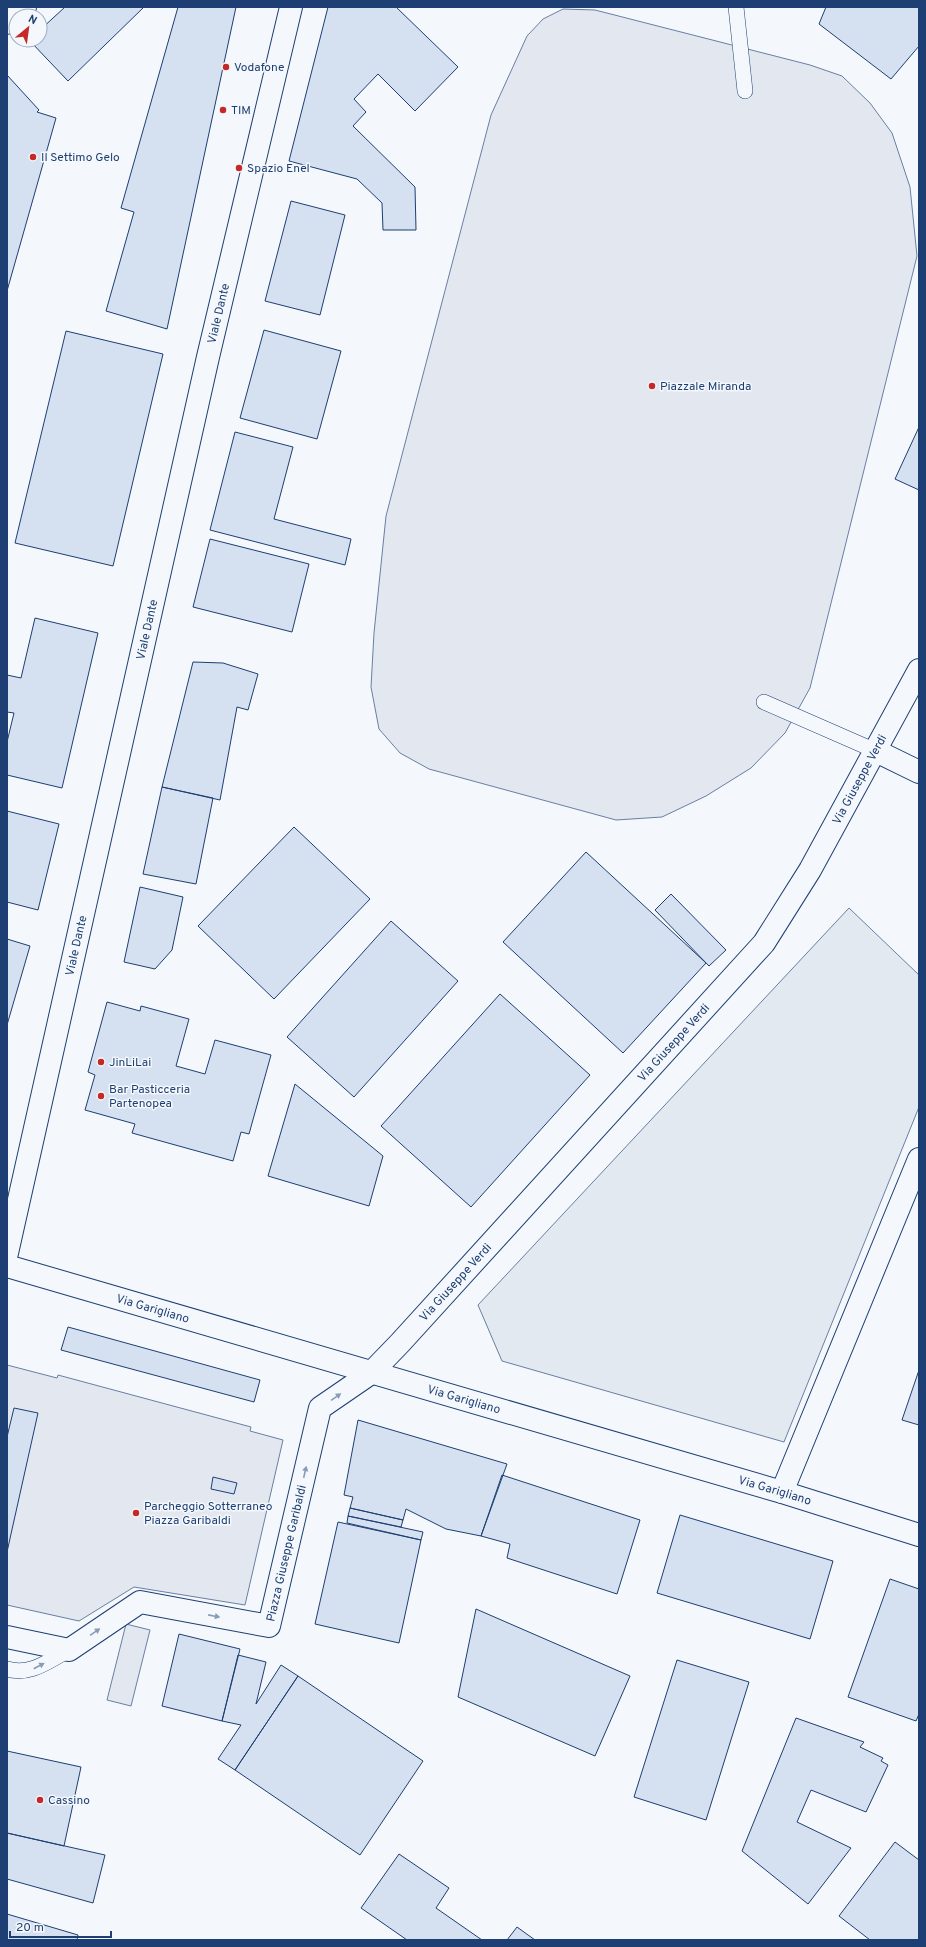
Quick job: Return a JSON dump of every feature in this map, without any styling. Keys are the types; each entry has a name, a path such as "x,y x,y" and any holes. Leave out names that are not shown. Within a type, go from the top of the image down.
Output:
{"street":[{"path":"7,23 25,7"},
{"name":"Viale Dante","path":"7,1253 208,357 291,7"},
{"name":"Via Giuseppe Verdi","path":"371,1373 764,943 810,870 919,670"},
{"path":"876,751 919,772"},
{"path":"782,1492 919,1159"},
{"name":"Via Garigliano","path":"7,1266 782,1492 919,1536"},
{"name":"Piazza Giuseppe Garibaldi","path":"69,1650 140,1602 269,1626 320,1408 371,1373"},
{"path":"7,1637 69,1650"}],"lane":[{"path":"736,7 745,91"},
{"path":"764,702 876,751"},
{"path":"7,1669 16,1672 30,1671 69,1650"}],"shaded area":[{"name":"Piazzale Miranda","path":"563,9 595,10 810,65 842,76 870,103 892,133 910,187 917,256 810,688 785,733 751,768 706,796 662,817 616,820 429,769 400,753 379,729 371,687 374,633 386,516 491,115 527,36 543,19"},
{"path":"849,908 919,975 919,1107 784,1442 502,1361 478,1305"},
{"name":"Parcheggio Sotterraneo Piazza Garibaldi","path":"7,1365 57,1378 58,1375 251,1427 250,1431 283,1440 245,1605 134,1587 79,1621 7,1605"},
{"path":"126,1624 150,1630 131,1706 107,1700"}],"building":[{"path":"65,7 144,7 68,81 37,48 48,48 48,23"},
{"path":"178,7 236,7 167,329 106,311 134,212 121,208"},
{"path":"328,7 396,7 458,67 415,111 378,74 354,99 366,112 353,126 415,187 416,230 383,230 382,203 357,179 289,161"},
{"path":"826,7 919,7 919,46 891,79 819,24"},
{"path":"7,75 39,110 37,112 56,118 7,291"},
{"path":"291,201 345,215 320,315 265,301"},
{"path":"264,330 341,351 317,439 240,418"},
{"path":"66,331 163,354 113,566 15,543"},
{"path":"919,427 919,490 895,479"},
{"path":"235,432 293,447 274,519 351,539 345,565 210,530"},
{"path":"210,539 309,564 292,632 193,607"},
{"path":"35,618 98,633 62,788 7,775 7,742 14,713 7,712 7,675 21,678"},
{"path":"193,662 223,663 258,674 248,710 237,707 220,800 162,787"},
{"path":"162,787 213,798 196,884 143,874"},
{"path":"7,811 59,824 38,910 7,902"},
{"path":"294,827 370,899 274,999 198,926"},
{"path":"586,852 706,963 623,1053 503,942"},
{"path":"140,887 183,897 172,950 155,969 124,962"},
{"path":"671,894 726,950 709,966 655,910"},
{"path":"391,921 458,981 354,1097 287,1037"},
{"path":"7,939 30,946 7,1025"},
{"path":"500,994 590,1075 471,1207 381,1126"},
{"path":"107,1002 140,1011 141,1006 189,1019 176,1066 205,1074 215,1040 271,1055 249,1134 241,1132 233,1161 132,1133 135,1124 85,1110 95,1075 88,1072"},
{"path":"295,1084 383,1156 369,1206 268,1176"},
{"path":"68,1327 260,1380 254,1402 61,1350"},
{"path":"919,1370 919,1425 902,1420"},
{"path":"14,1408 38,1413 7,1552 7,1437"},
{"path":"358,1420 507,1464 481,1536 446,1529 406,1509 403,1520 350,1508 353,1497 344,1495"},
{"path":"502,1475 640,1520 617,1594 507,1558 510,1544 481,1536"},
{"path":"213,1477 237,1483 234,1494 211,1489"},
{"path":"350,1508 403,1520 401,1527 348,1516"},
{"path":"680,1515 833,1561 810,1639 657,1593"},
{"path":"348,1516 423,1532 421,1540 347,1523"},
{"path":"338,1522 421,1540 399,1643 315,1624"},
{"path":"890,1579 919,1589 919,1714 916,1721 848,1697"},
{"path":"476,1609 630,1676 595,1756 458,1697"},
{"path":"179,1634 240,1649 222,1721 162,1706"},
{"path":"238,1655 266,1662 256,1704 281,1665 298,1676 235,1770 218,1759 241,1725 222,1721"},
{"path":"677,1660 749,1682 706,1820 634,1797"},
{"path":"298,1676 423,1761 360,1855 235,1770"},
{"path":"796,1718 864,1742 860,1747 883,1758 881,1761 888,1765 866,1812 811,1790 797,1822 851,1848 808,1904 742,1851"},
{"name":"Cassino","path":"7,1751 81,1767 64,1846 7,1833"},
{"path":"7,1833 105,1855 93,1903 7,1879"},
{"path":"895,1842 919,1860 919,1940 870,1940 839,1916"},
{"path":"399,1854 449,1888 436,1908 482,1940 407,1940 361,1908"},
{"path":"7,1914 78,1935 77,1940 7,1940"},
{"path":"517,1927 535,1940 507,1940"}],"place":[{"name":"Vodafone","path":"226,67"},
{"name":"TIM","path":"223,110"},
{"name":"Il Settimo Gelo","path":"33,157"},
{"name":"Spazio Enel","path":"239,168"},
{"name":"Piazzale Miranda","path":"652,386"},
{"name":"JinLiLai","path":"101,1062"},
{"name":"Bar Pasticceria Partenopea","path":"101,1096"},
{"name":"Parcheggio Sotterraneo Piazza Garibaldi","path":"136,1513"},
{"name":"Cassino","path":"40,1800"}]}
